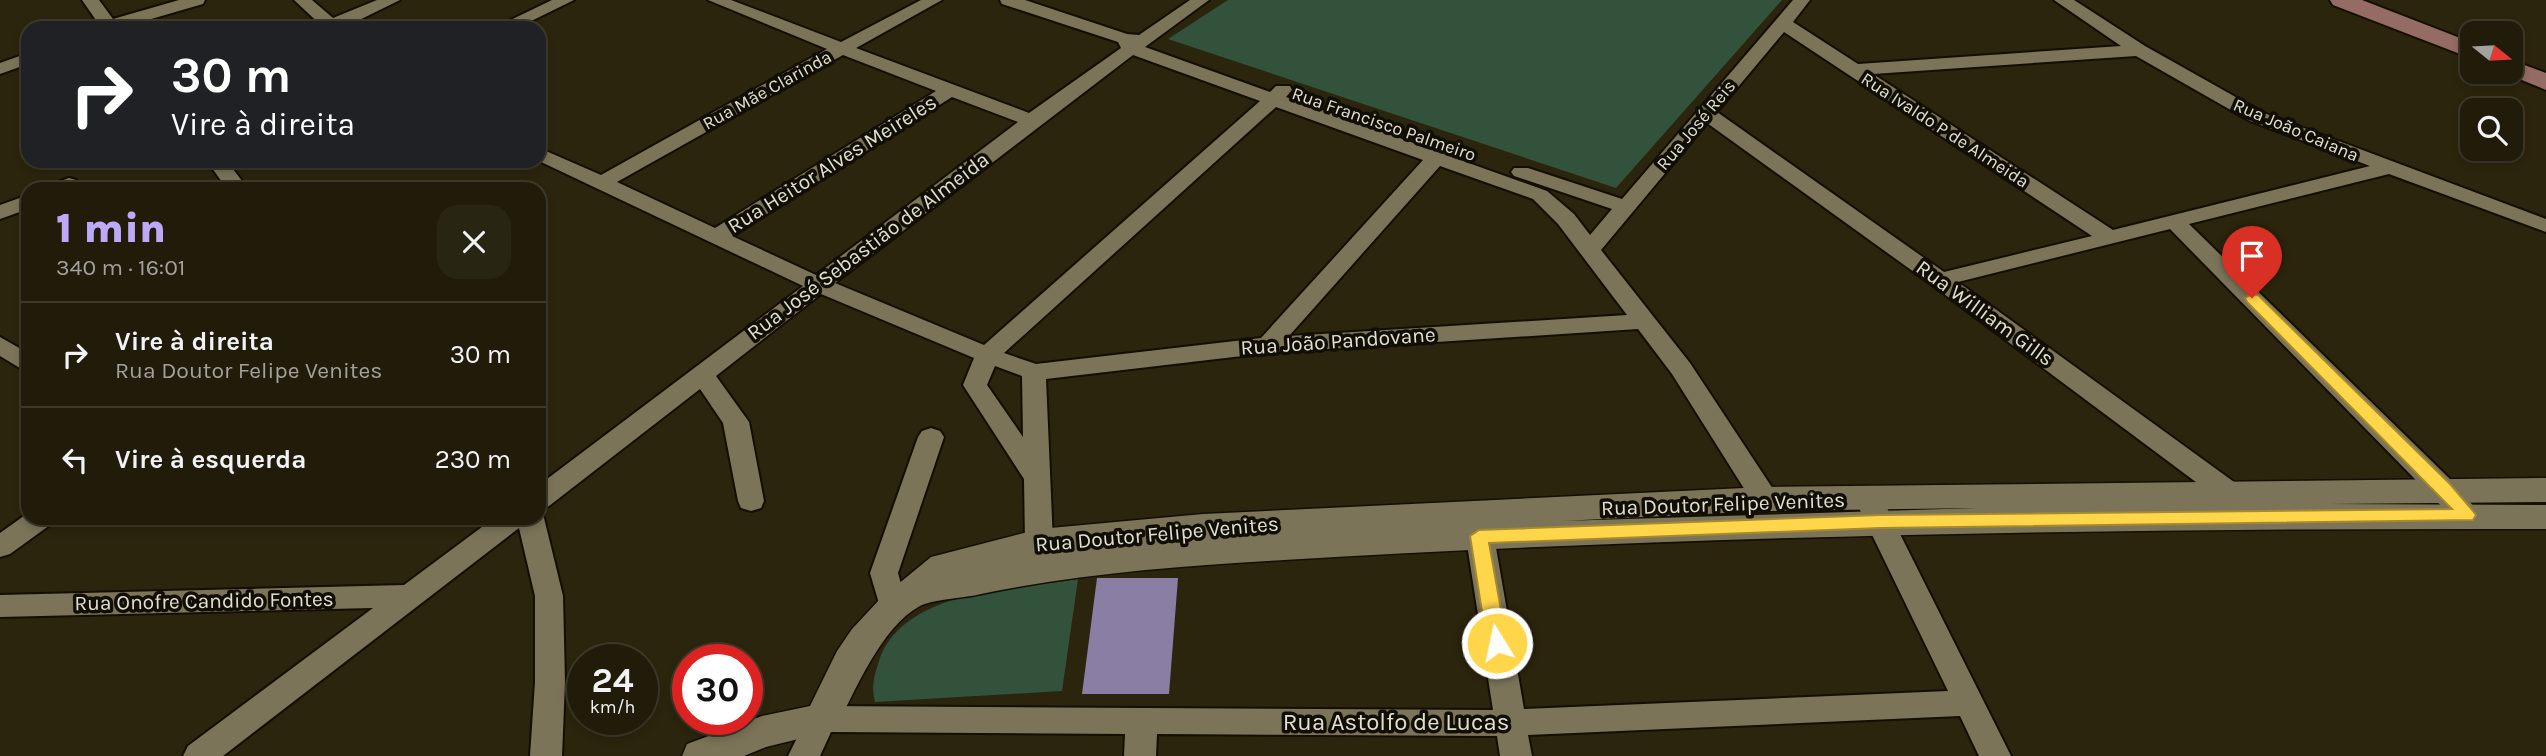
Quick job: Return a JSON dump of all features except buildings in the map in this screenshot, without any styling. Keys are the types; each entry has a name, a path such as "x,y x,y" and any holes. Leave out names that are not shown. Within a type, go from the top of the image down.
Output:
{"main road":[{"path":"2341,0 2460,47"},
{"path":"2368,0 2460,35"},
{"path":"2524,60 2546,69"},
{"path":"2524,73 2546,82"}],"street":[{"path":"90,0 102,21"},
{"path":"126,21 197,0"},
{"path":"302,0 325,21"},
{"path":"345,21 392,0"},
{"path":"519,21 566,0"},
{"path":"716,0 947,91 1032,121"},
{"name":"Rua Mãe Clarinda","path":"601,183 840,49 934,0"},
{"name":"Rua Francisco Palmeiro","path":"1008,0 1547,189 1626,207"},
{"name":"Rua José Sebastião de Almeida","path":"546,494 1132,42 1201,0"},
{"name":"Rua José Reis","path":"1589,250 1802,0"},
{"name":"Rua João Caiana","path":"2062,0 2139,50 2257,117 2388,169 2546,226"},
{"name":"Rua Ivaldo P de Almeida","path":"1781,22 2110,238"},
{"path":"1852,69 2139,50"},
{"path":"0,57 21,57"},
{"path":"0,69 21,60"},
{"name":"Rua Heitor Alves Meireles","path":"716,237 947,91"},
{"path":"1037,478 975,385 987,355 1279,93"},
{"name":"Rua William Gills","path":"1707,114 1940,280 2231,492 2259,516"},
{"path":"1268,345 1441,151"},
{"path":"546,157 817,284 1034,372 1039,542"},
{"path":"1940,280 2388,169"},
{"name":"Rua Francisco Palmeiro","path":"1547,189 1566,219 1719,425 1765,499"},
{"path":"0,213 21,204"},
{"path":"2175,222 2467,515"},
{"name":"Rua João Pandovane","path":"1034,372 1268,345 1643,321"},
{"path":"0,345 21,360"},
{"path":"702,374 736,422 751,501"},
{"path":"904,600 884,573 931,437"},
{"name":"Rua Doutor Felipe Venites","path":"822,719 850,661 904,600 943,566 1039,542 1203,526 1478,526 2231,492 2546,490"},
{"name":"Rua Doutor Felipe Venites","path":"904,600 1061,565 1765,499 1875,510 2546,517"},
{"path":"1875,510 1995,756"},
{"path":"0,547 30,525"},
{"path":"199,756 504,525"},
{"path":"532,525 549,596 547,756"},
{"path":"1478,526 1516,756"},
{"name":"Rua Onofre Candido Fontes","path":"0,606 409,596"},
{"name":"Rua Astolfo de Lucas","path":"822,719 1511,723 1970,703"},
{"path":"701,756 762,732 822,719"},
{"path":"804,756 822,719"},
{"path":"1140,756 1142,720"}],"green space":[{"path":"1228,0 1782,0 1616,188 1168,39"},
{"path":"1078,579 1062,691 875,702 873,691 879,661 892,637 912,619 936,606 964,597 994,590"}],"route":[{"path":"1497,643 1479,536 1880,522 2467,515 2252,298"}]}
